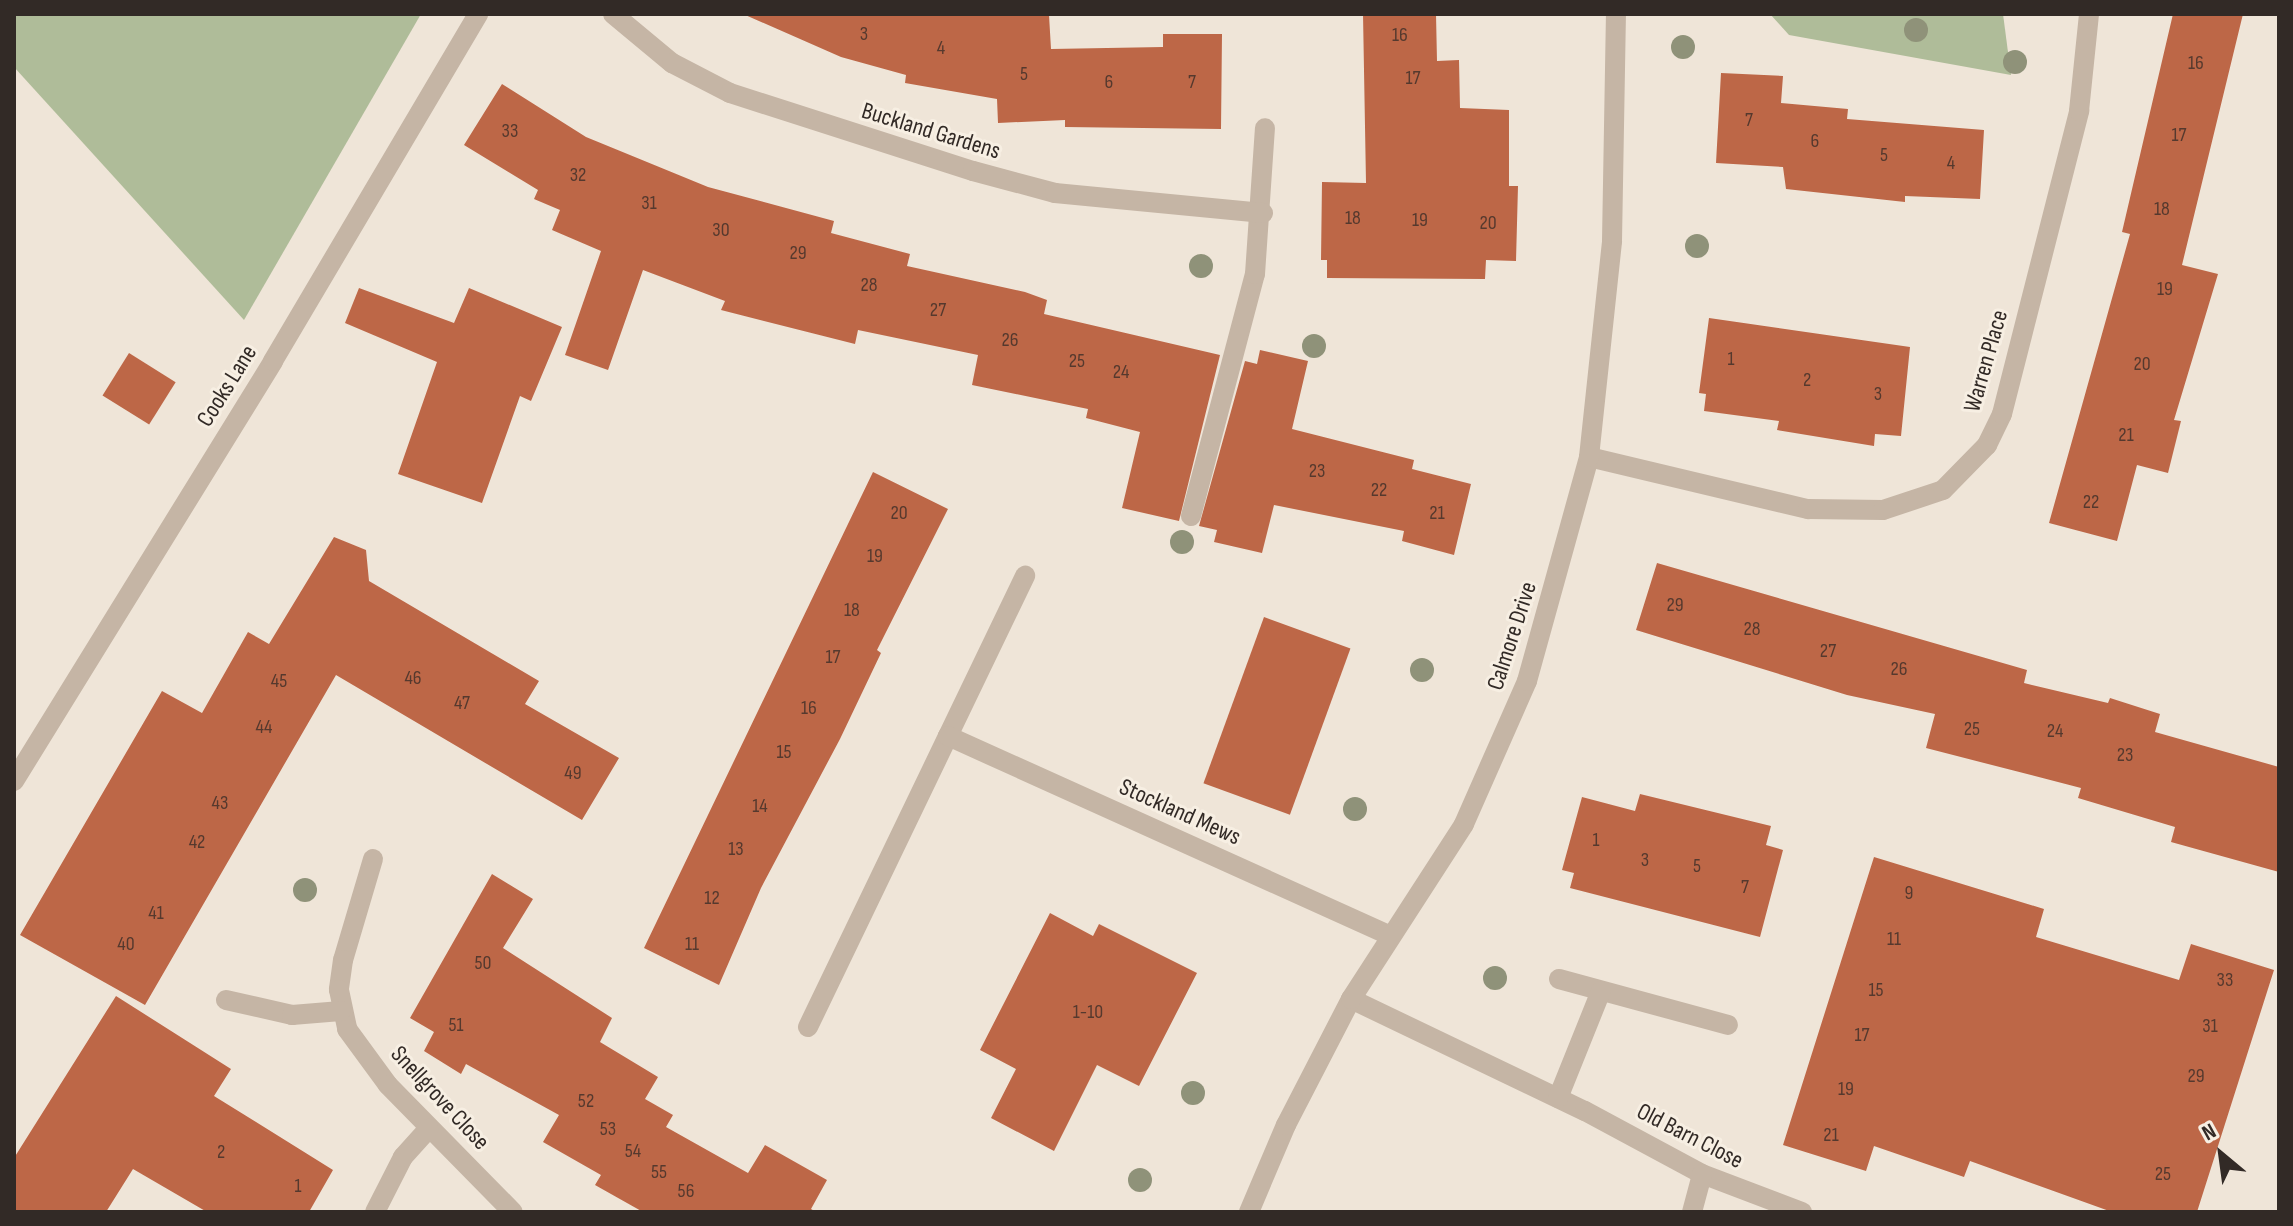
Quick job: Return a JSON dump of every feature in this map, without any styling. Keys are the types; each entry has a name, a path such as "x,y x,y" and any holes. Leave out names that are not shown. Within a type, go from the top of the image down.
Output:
{"street":[{"name":"Cooks Lane","path":"14,781 273,361 478,14"},
{"name":"Buckland Gardens","path":"613,14 672,63 730,93 973,171 1055,193 1263,213"},
{"name":"Calmore Drive","path":"1249,1212 1286,1125 1351,999 1488,777 1527,681 1589,457 1612,241 1616,14"},
{"name":"Warren Place","path":"1589,457 1822,510 1883,510 1943,490 1987,445 2002,414 2079,111 2089,14"},
{"path":"1191,516 1255,274 1263,213 1265,128"},
{"path":"808,1027 1025,576"},
{"name":"Stockland Mews","path":"948,736 1391,936"},
{"name":"Snellgrove Close","path":"373,859 343,960 341,1011 362,1051 428,1129 513,1212"},
{"path":"1559,979 1728,1025"},
{"path":"1558,1098 1601,991"},
{"name":"Old Barn Close","path":"1351,999 1558,1098 1702,1174 1802,1212"},
{"path":"226,1000 292,1015 341,1011"},
{"path":"375,1212 403,1157 428,1129"},
{"path":"1692,1212 1702,1174"}],"green space":[{"path":"14,14 421,14 244,320 14,67"},
{"path":"1770,14 2003,14 2011,75 1789,35"}],"building":[{"path":"743,14 1049,15 1051,49 1163,47 1163,34 1222,34 1221,129 1065,127 1065,120 998,123 997,99 905,83 906,75 841,57"},
{"path":"1363,14 1436,14 1437,61 1459,60 1460,108 1509,110 1509,186 1518,186 1516,261 1486,260 1485,279 1327,278 1327,260 1321,260 1322,182 1366,183"},
{"path":"2173,14 2243,14 2182,265 2218,274 2174,420 2181,421 2168,473 2137,465 2117,541 2049,523 2130,234 2122,232"},
{"path":"1721,73 1783,76 1781,103 1848,109 1847,119 1984,130 1980,199 1905,196 1905,202 1786,189 1783,167 1716,163"},
{"path":"502,84 586,137 708,187 834,221 831,233 910,254 907,266 1025,292 1047,300 1044,314 1220,355 1179,521 1122,508 1140,432 1086,418 1088,409 972,385 978,355 858,330 855,344 721,310 725,301 643,270 608,370 565,355 601,251 552,230 560,210 534,199 538,190 464,145"},
{"path":"359,288 454,323 469,288 562,327 531,401 520,396 482,503 398,474 437,362 345,323"},
{"path":"1709,318 1910,347 1901,436 1875,434 1874,446 1777,430 1779,421 1704,411 1706,394 1699,393"},
{"path":"1260,350 1308,361 1292,429 1414,460 1412,469 1471,484 1454,555 1402,541 1404,531 1274,505 1262,553 1214,542 1217,530 1199,526 1245,361 1257,364"},
{"path":"129,353 176,382 149,425 103,395"},
{"path":"873,472 948,509 877,650 881,653 840,739 761,888 719,985 644,948"},
{"path":"334,537 366,550 369,581 539,681 525,704 619,758 582,820 336,675 145,1005 20,935 162,691 202,713 248,632 269,644"},
{"path":"1657,563 2027,670 2024,683 2108,703 2110,698 2160,714 2155,732 2279,767 2279,872 2171,842 2175,827 2078,798 2081,788 1926,748 1935,714 1847,695 1636,630"},
{"path":"1264,617 1350,648 1290,815 1203,783"},
{"path":"1640,794 1771,826 1766,845 1783,850 1760,937 1570,888 1574,873 1562,870 1582,797 1635,811"},
{"path":"1874,857 2044,909 2036,937 2179,980 2191,944 2274,970 2197,1212 2112,1212 1970,1161 1964,1177 1874,1146 1866,1171 1783,1145"},
{"path":"492,874 533,899 503,948 612,1018 600,1042 658,1077 645,1099 673,1115 666,1127 748,1173 765,1145 827,1180 811,1209 816,1212 643,1212 595,1185 601,1175 543,1142 559,1115 466,1064 461,1074 424,1051 434,1032 410,1018"},
{"path":"1050,913 1093,936 1099,924 1197,973 1139,1086 1097,1065 1054,1151 991,1118 1016,1069 980,1050"},
{"path":"116,996 231,1069 214,1096 333,1170 309,1212 207,1212 133,1169 106,1212 14,1212 14,1158"}]}
